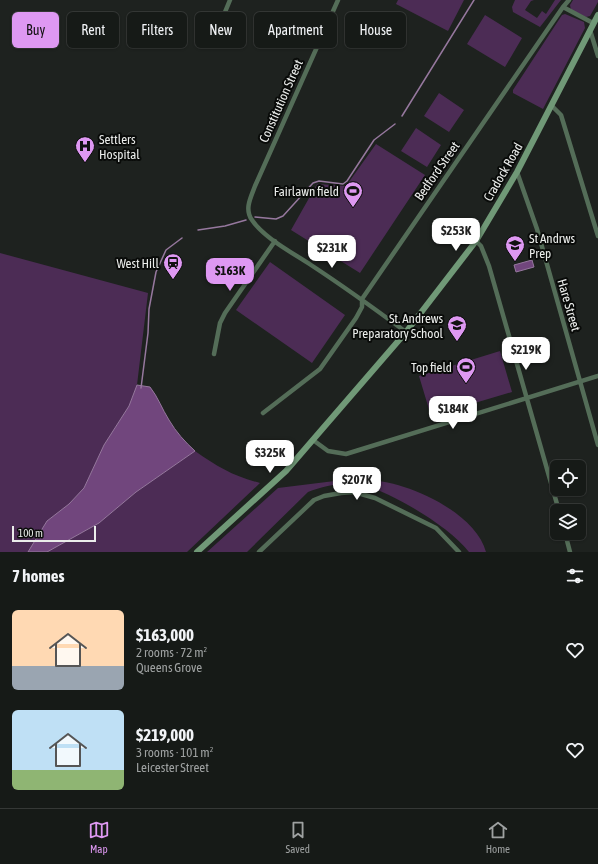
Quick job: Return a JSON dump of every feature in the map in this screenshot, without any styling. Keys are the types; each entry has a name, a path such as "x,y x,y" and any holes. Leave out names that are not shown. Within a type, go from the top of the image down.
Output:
{"main road":[{"name":"Cradock Road","path":"197,552 286,471 406,332 476,241 517,172 598,15"}],"street":[{"path":"225,12 230,0"},
{"name":"Constitution Street","path":"275,241 251,220 248,212 248,204 338,0"},
{"name":"Bedford Street","path":"263,413 320,370 356,318 362,307 362,299 569,0"},
{"path":"563,7 593,23"},
{"path":"590,30 598,56"},
{"path":"552,106 561,116 598,236"},
{"name":"Hare Street","path":"517,172 536,229 598,446"},
{"path":"214,354 220,323 225,313 275,241 362,299 406,332"},
{"path":"476,241 480,246 489,266 557,504"},
{"path":"313,440 328,451 346,454 526,400 598,376"},
{"path":"259,552 314,500 324,496 354,492 375,498 436,528 459,552"},
{"path":"567,540 570,552"}],"shaded area":[{"path":"398,0 464,0 448,31 396,4"},
{"path":"515,0 534,0 531,1 525,10 537,18 542,11 546,14 555,0 561,0 540,27 513,12 512,7"},
{"path":"573,0 598,0 598,2 590,16 586,17 571,10 570,5"},
{"path":"565,14 584,22 585,28 543,109 513,93 513,90 562,15"},
{"path":"485,15 522,38 505,67 467,44"},
{"path":"439,93 464,110 449,132 424,116"},
{"path":"416,128 441,145 427,167 401,151"},
{"name":"Fairlawn field","path":"376,144 425,175 360,273 291,230 317,184 346,186"},
{"path":"0,253 148,293 137,385 129,406 104,445 84,488 69,504 47,521 28,552 0,552"},
{"path":"532,260 534,267 516,272 514,265"},
{"path":"270,262 345,315 312,363 236,310"},
{"name":"Top field","path":"500,351 512,392 431,416 419,376"},
{"path":"137,385 150,387 175,429 195,451 136,492 99,523 47,552 28,552 47,521 69,504 84,488 104,445 129,406"},
{"path":"195,451 226,470 260,483 187,552 47,552 99,523 136,492"},
{"path":"359,478 399,485 441,503 464,520 474,530 486,552 469,552 449,532 420,512 390,495 363,485 342,484 328,486 308,492 247,552 207,552 278,488"}],"waterway":[{"path":"402,116 474,0"},
{"path":"255,217 276,219 283,216 313,183 319,181 343,184 347,181 374,140 395,124"},
{"path":"198,230 225,226 246,220"},
{"path":"141,388 148,333 149,309 156,272 166,250 182,238"}],"place":[{"name":"Settlers Hospital","path":"85,163"},
{"name":"Fairlawn field","path":"353,208"},
{"name":"St Andrws Prep","path":"515,262"},
{"name":"West Hill","path":"173,280"},
{"name":"St. Andrews Preparatory School","path":"457,342"},
{"name":"Top field","path":"466,384"}]}
